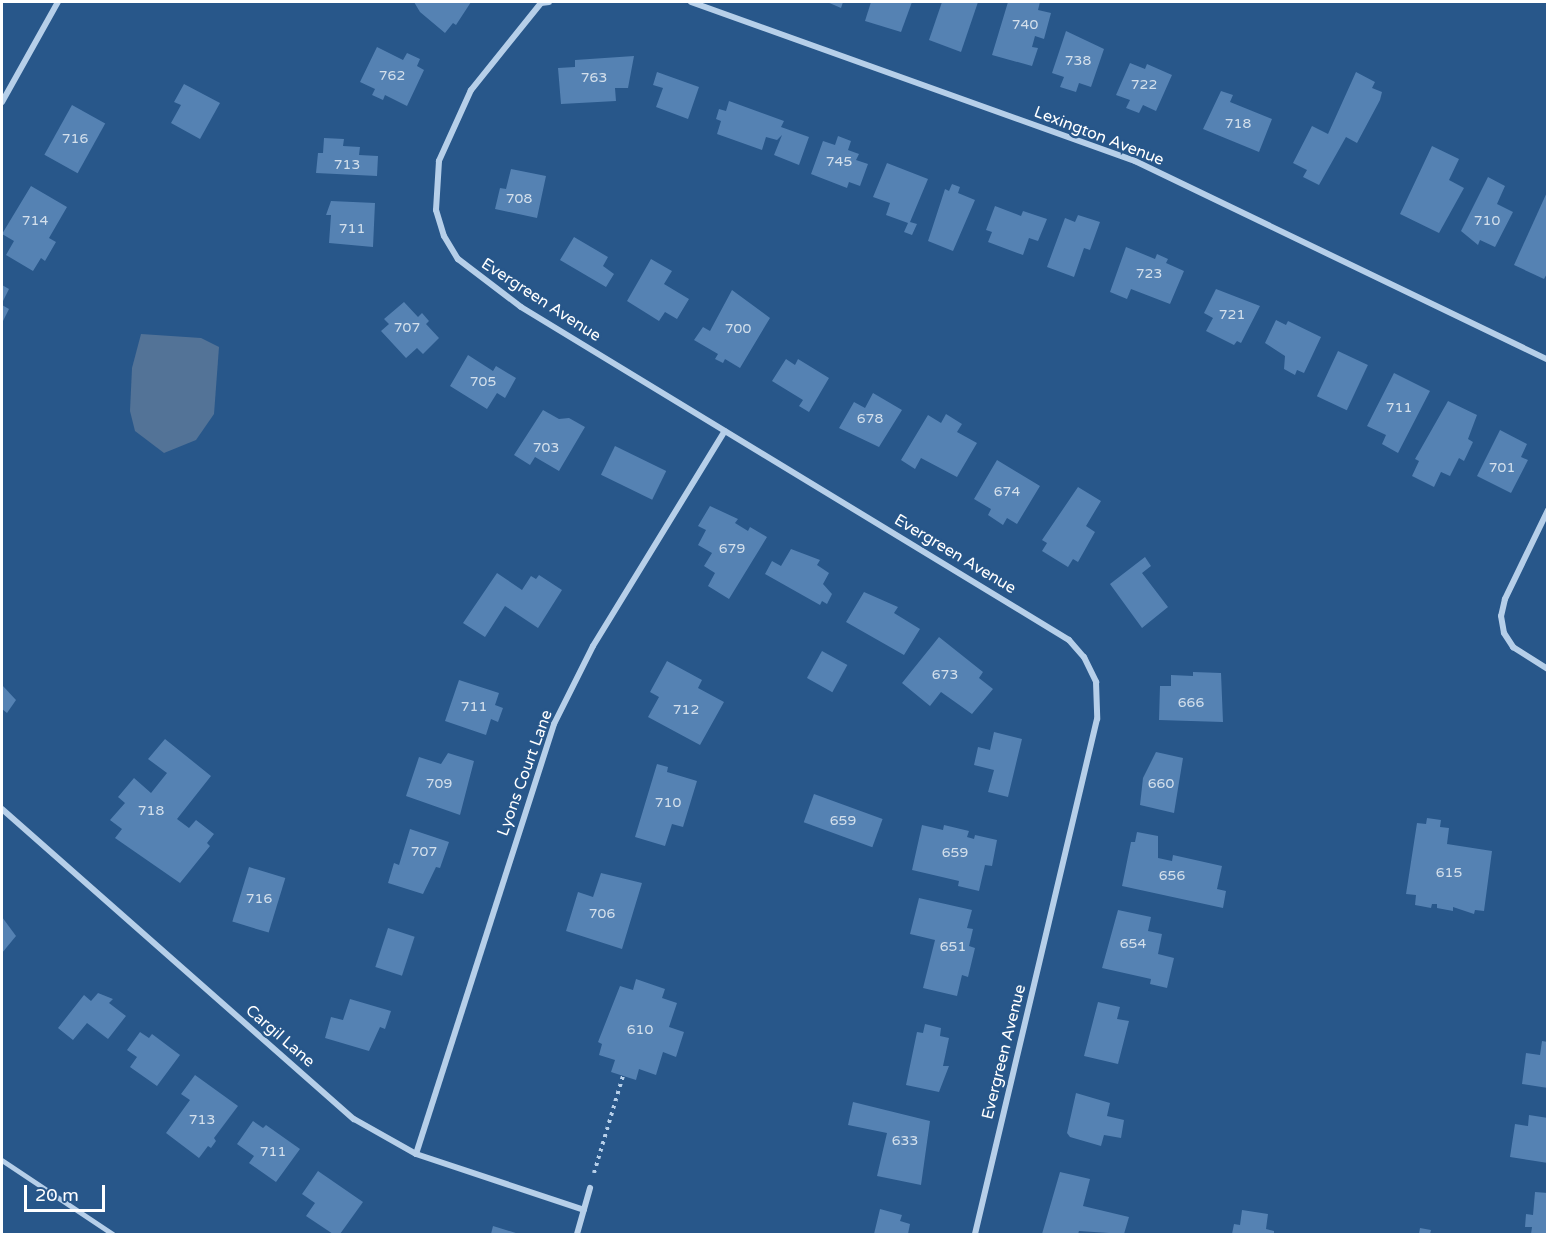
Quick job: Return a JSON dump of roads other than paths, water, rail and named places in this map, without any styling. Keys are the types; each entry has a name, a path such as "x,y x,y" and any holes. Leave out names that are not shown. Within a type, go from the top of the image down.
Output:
{"street":[{"path":"2,102 58,2"},
{"name":"Evergreen Avenue","path":"549,2 541,3 471,90 439,161 435,188 444,236 458,259 521,307 1070,640 1084,657 1096,682 1097,719 975,1234"},
{"name":"Lexington Avenue","path":"691,2 1135,161 1548,360"},
{"name":"Lyons Court Lane","path":"416,1154 555,724 593,645 725,430"},
{"path":"1548,510 1510,588 1501,616 1504,633 1518,652 1548,669"},
{"name":"Cargil Lane","path":"2,809 354,1119 416,1154 584,1210"},
{"path":"577,1234 590,1188"}],"lane":[{"path":"2,1160 113,1234"}],"water":[{"path":"141,334 201,338 219,347 214,414 196,440 164,453 135,431 130,411 132,368"}]}
